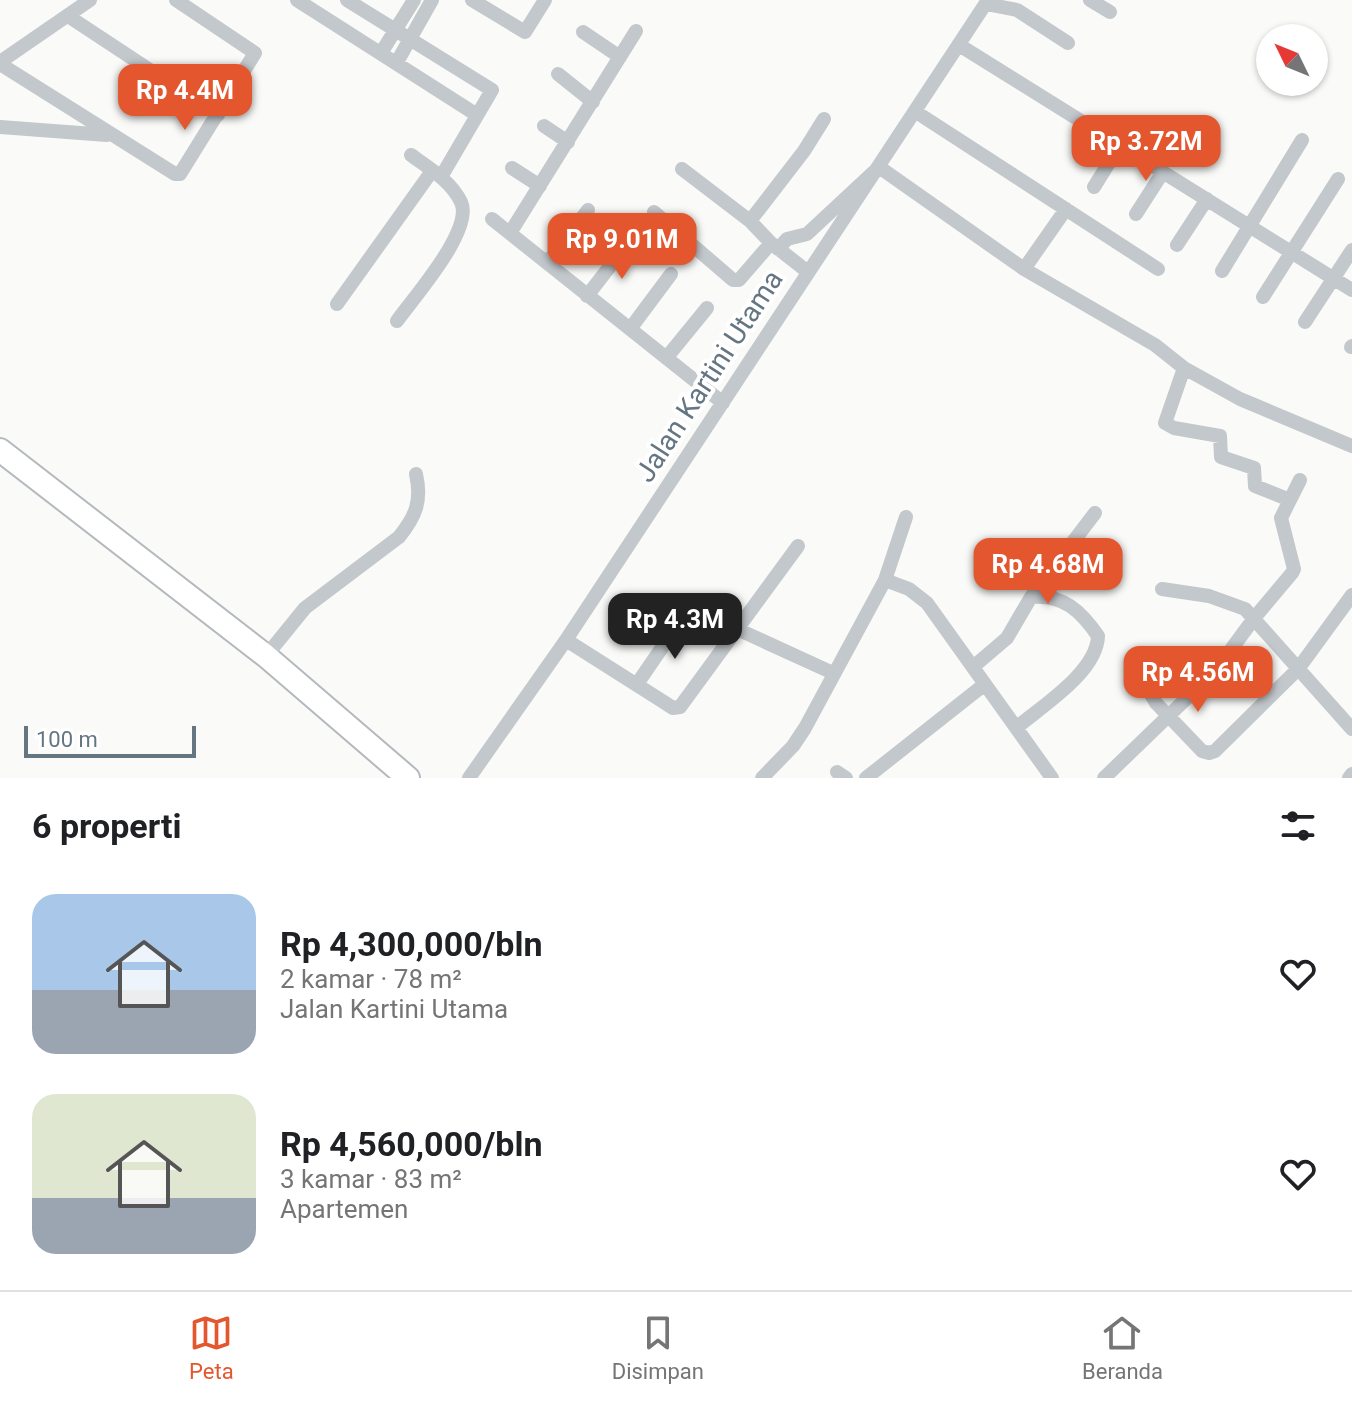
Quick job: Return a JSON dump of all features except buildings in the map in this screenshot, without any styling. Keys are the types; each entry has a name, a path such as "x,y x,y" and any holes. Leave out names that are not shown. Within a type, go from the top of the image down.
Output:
{"highway":[{"path":"0,450 266,656 408,778"}],"street":[{"path":"90,0 0,63 109,135 175,174 180,174 255,53 176,0"},
{"path":"297,0 477,115"},
{"path":"337,304 436,174 492,90 347,0"},
{"path":"381,53 414,0"},
{"path":"397,62 432,0"},
{"path":"472,0 525,32 545,0"},
{"path":"1090,0 1110,12"},
{"path":"987,2 1017,10 1068,43"},
{"name":"Jalan Kartini Utama","path":"469,778 566,640 987,2"},
{"path":"68,16 218,115"},
{"path":"510,233 636,31"},
{"path":"583,32 620,57"},
{"path":"959,45 1352,290"},
{"path":"558,74 593,102"},
{"path":"916,112 1158,269"},
{"path":"750,221 804,151 824,119"},
{"path":"544,126 568,142"},
{"path":"0,127 109,135"},
{"path":"1222,271 1302,140"},
{"path":"1094,187 1120,145"},
{"path":"397,321 453,242 463,221 463,206 436,174 411,155"},
{"path":"654,212 725,276 736,281 775,246 810,231 879,167 1024,269 1155,345 1184,368 1240,399 1352,446"},
{"path":"512,168 540,186"},
{"path":"682,169 750,221 808,272"},
{"path":"1136,214 1163,172"},
{"path":"1263,297 1338,179"},
{"path":"1177,245 1207,199"},
{"path":"1024,269 1066,209"},
{"path":"547,263 588,210"},
{"path":"492,219 723,403"},
{"path":"587,296 628,243"},
{"path":"1305,322 1352,250"},
{"path":"630,329 671,274"},
{"path":"667,357 707,308"},
{"path":"1184,368 1165,423 1174,428 1218,435 1222,442 1221,457 1252,466 1255,486 1290,500"},
{"path":"266,656 305,608 399,537 419,504 416,474"},
{"path":"1104,778 1216,670 1294,569 1281,523 1300,480"},
{"path":"973,667 1007,638 1031,597 1095,513"},
{"path":"762,778 793,746 805,728 885,580 906,517"},
{"path":"566,640 673,708 680,707 798,546"},
{"path":"885,580 909,589 927,603 1052,778"},
{"path":"1162,589 1209,596 1245,609 1352,729"},
{"path":"1143,681 1156,703 1202,751 1215,751 1298,669 1352,595"},
{"path":"1016,728 1076,678 1098,647 1098,636 1070,604 1062,599 1031,597"},
{"path":"637,684 683,617"},
{"path":"737,629 833,673"},
{"path":"866,778 985,684"}]}
